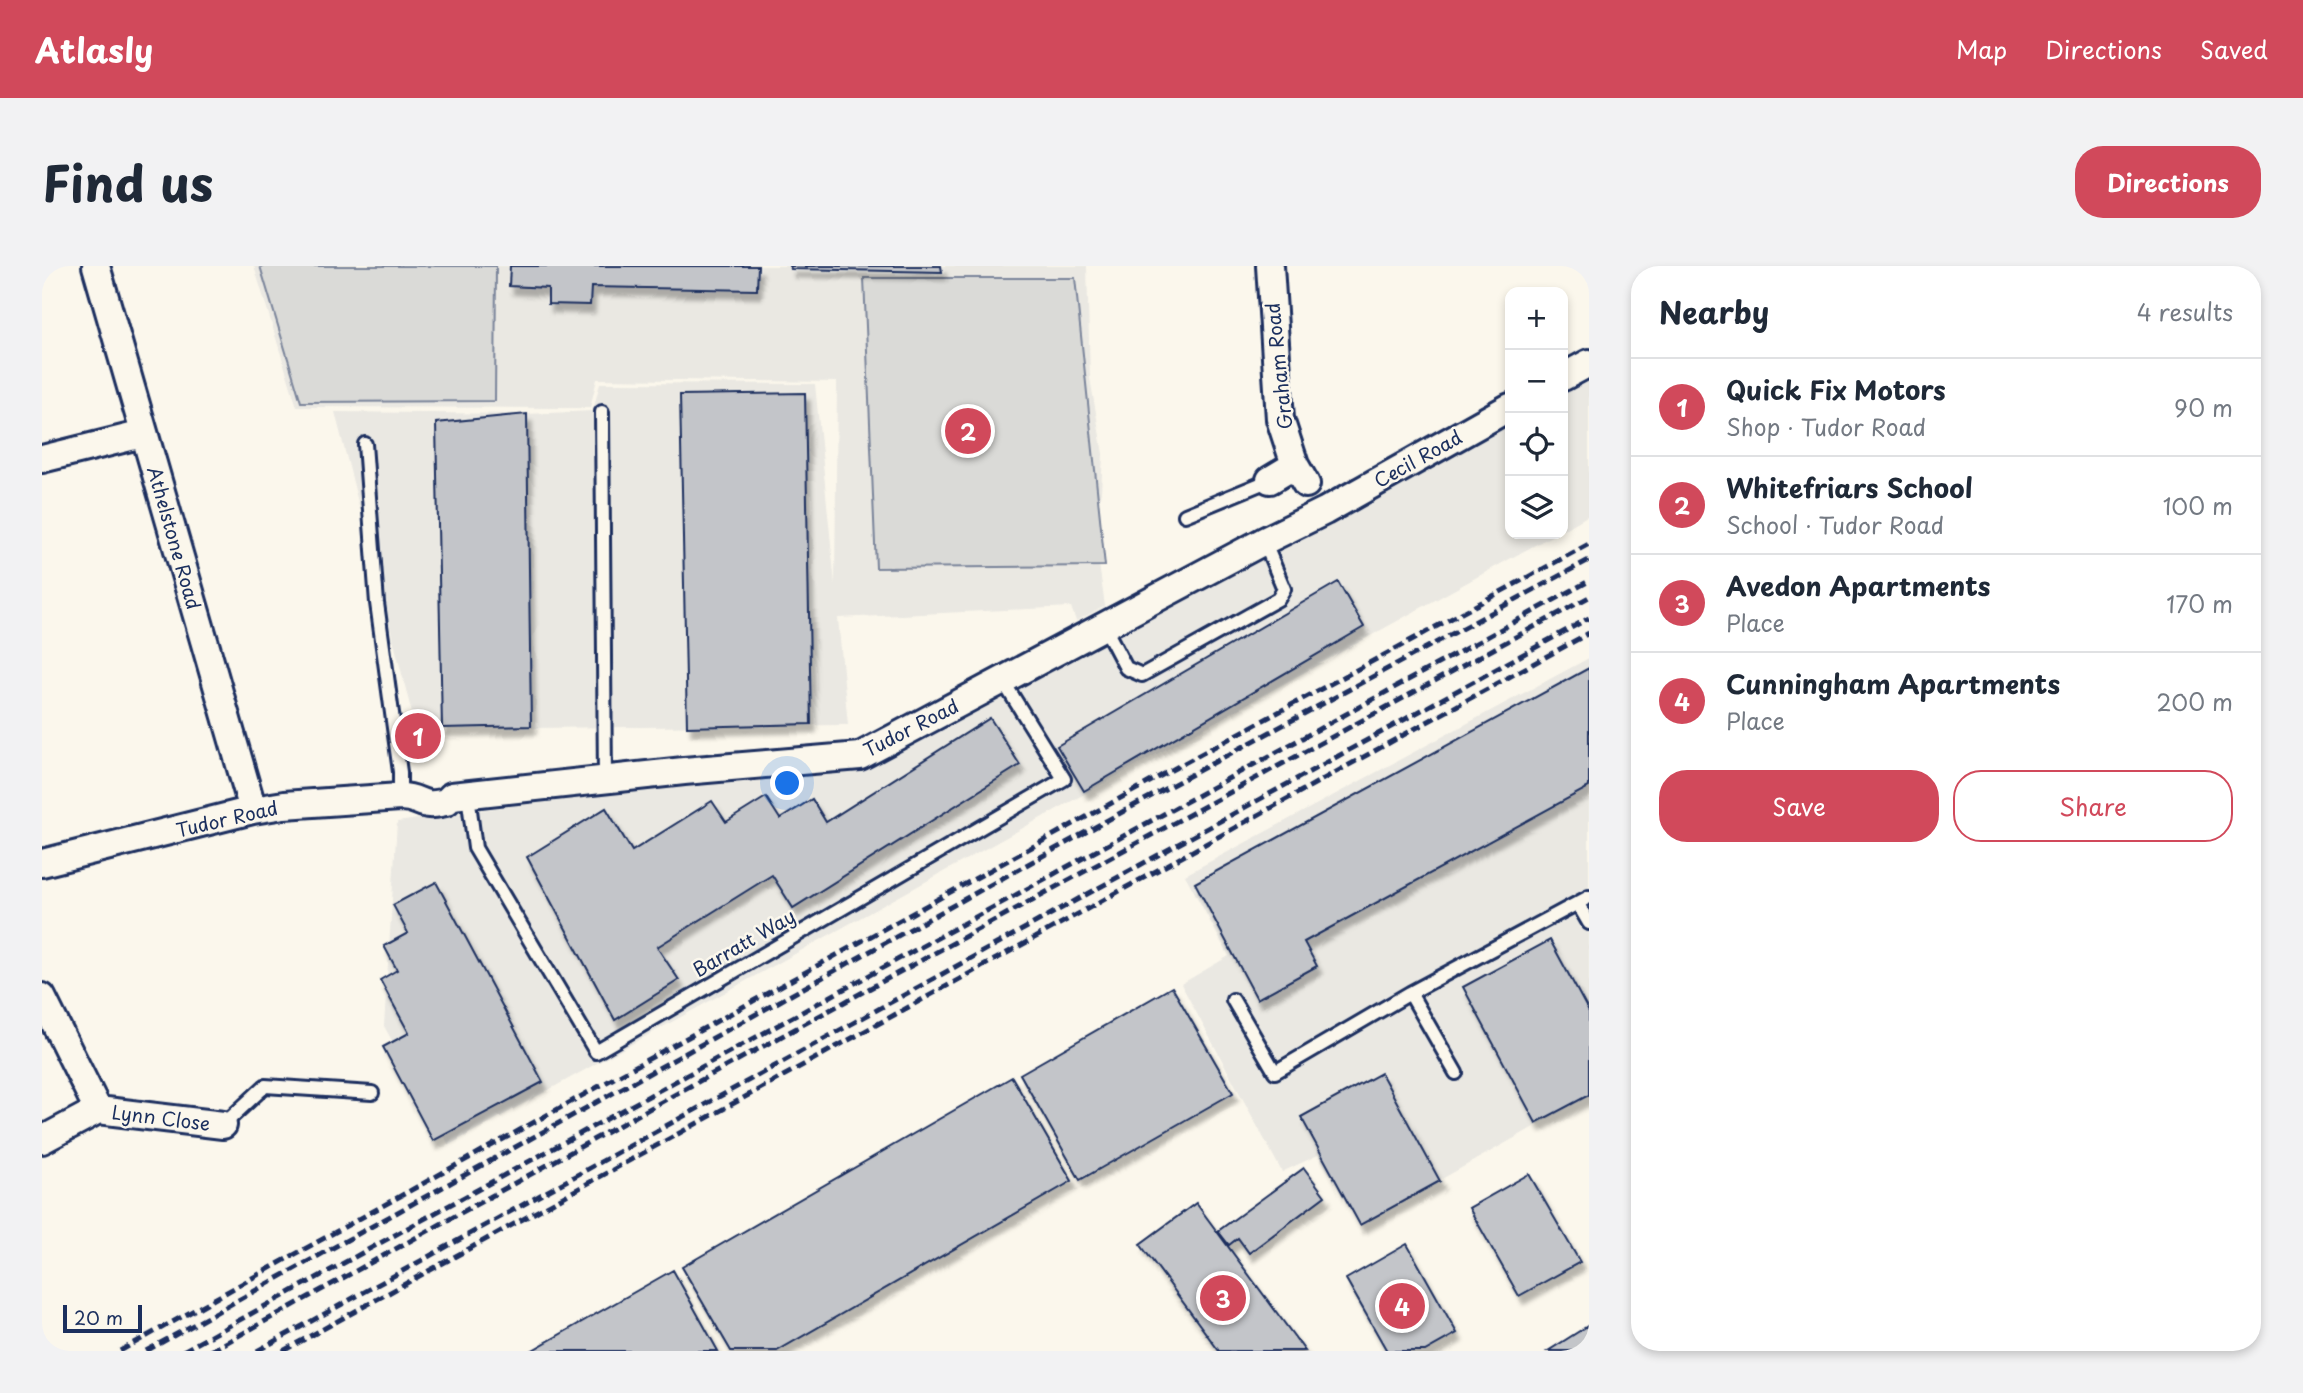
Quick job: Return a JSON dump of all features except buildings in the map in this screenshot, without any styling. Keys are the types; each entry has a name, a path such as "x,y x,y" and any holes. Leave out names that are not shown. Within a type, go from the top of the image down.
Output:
{"street":[{"name":"Graham Road","path":"1269,480 1301,475 1280,419 1270,266"},
{"name":"Athelstone Road","path":"101,267 143,434 253,810"},
{"path":"1568,374 1589,363"},
{"name":"Cecil Road","path":"1325,511 1505,410"},
{"path":"42,459 143,434"},
{"name":"Tudor Road","path":"42,863 253,810 407,797 426,804 435,804 446,803 460,795 860,756 1325,511"},
{"path":"42,997 99,1110 42,1140"},
{"name":"Lynn Close","path":"99,1110 223,1125"}],"lane":[{"path":"602,412 605,779"},
{"path":"365,444 377,603 400,772 407,797"},
{"path":"1185,515 1269,480"},
{"path":"1104,626 1126,668 1142,675 1278,599 1284,589 1264,541"},
{"name":"Barratt Way","path":"460,795 475,848 596,1052 1064,779 1003,681"},
{"path":"1233,1000 1275,1072 1410,993 1583,901 1589,923"},
{"path":"1410,993 1456,1073"},
{"path":"223,1125 265,1086 372,1093"}],"shaded area":[{"path":"254,266 1087,266 1090,378 1103,454 1101,492 1094,529 1105,606 1076,621 1071,607 838,618 848,725 416,729 335,412 527,414 593,411 600,383 815,384 835,584 837,382 597,379 590,408 297,407"},
{"path":"260,266 496,266 495,401 301,402"},
{"path":"864,278 1075,278 1105,566 876,568"},
{"path":"1589,363 1589,515 1568,527 1568,413 1568,374"},
{"path":"1505,410 1505,539 1546,539 449,1145 384,1026 397,822 860,756"},
{"path":"1589,658 1589,1096 1360,1225 1318,1155 1282,1172 1181,984 1229,956 1185,875"}],"railway":[{"path":"120,1351 1175,768 1589,544"},
{"path":"146,1351 1124,811 1589,560"},
{"path":"183,1351 1589,581"},
{"path":"211,1351 692,1085 1589,597"},
{"path":"257,1351 1589,618"},
{"path":"283,1351 1589,633"}],"place":[{"name":"Whitefriars School","path":"968,431"},
{"name":"Quick Fix Motors","path":"418,736"},
{"name":"Avedon Apartments","path":"1223,1298"},
{"name":"Cunningham Apartments","path":"1402,1306"}]}
